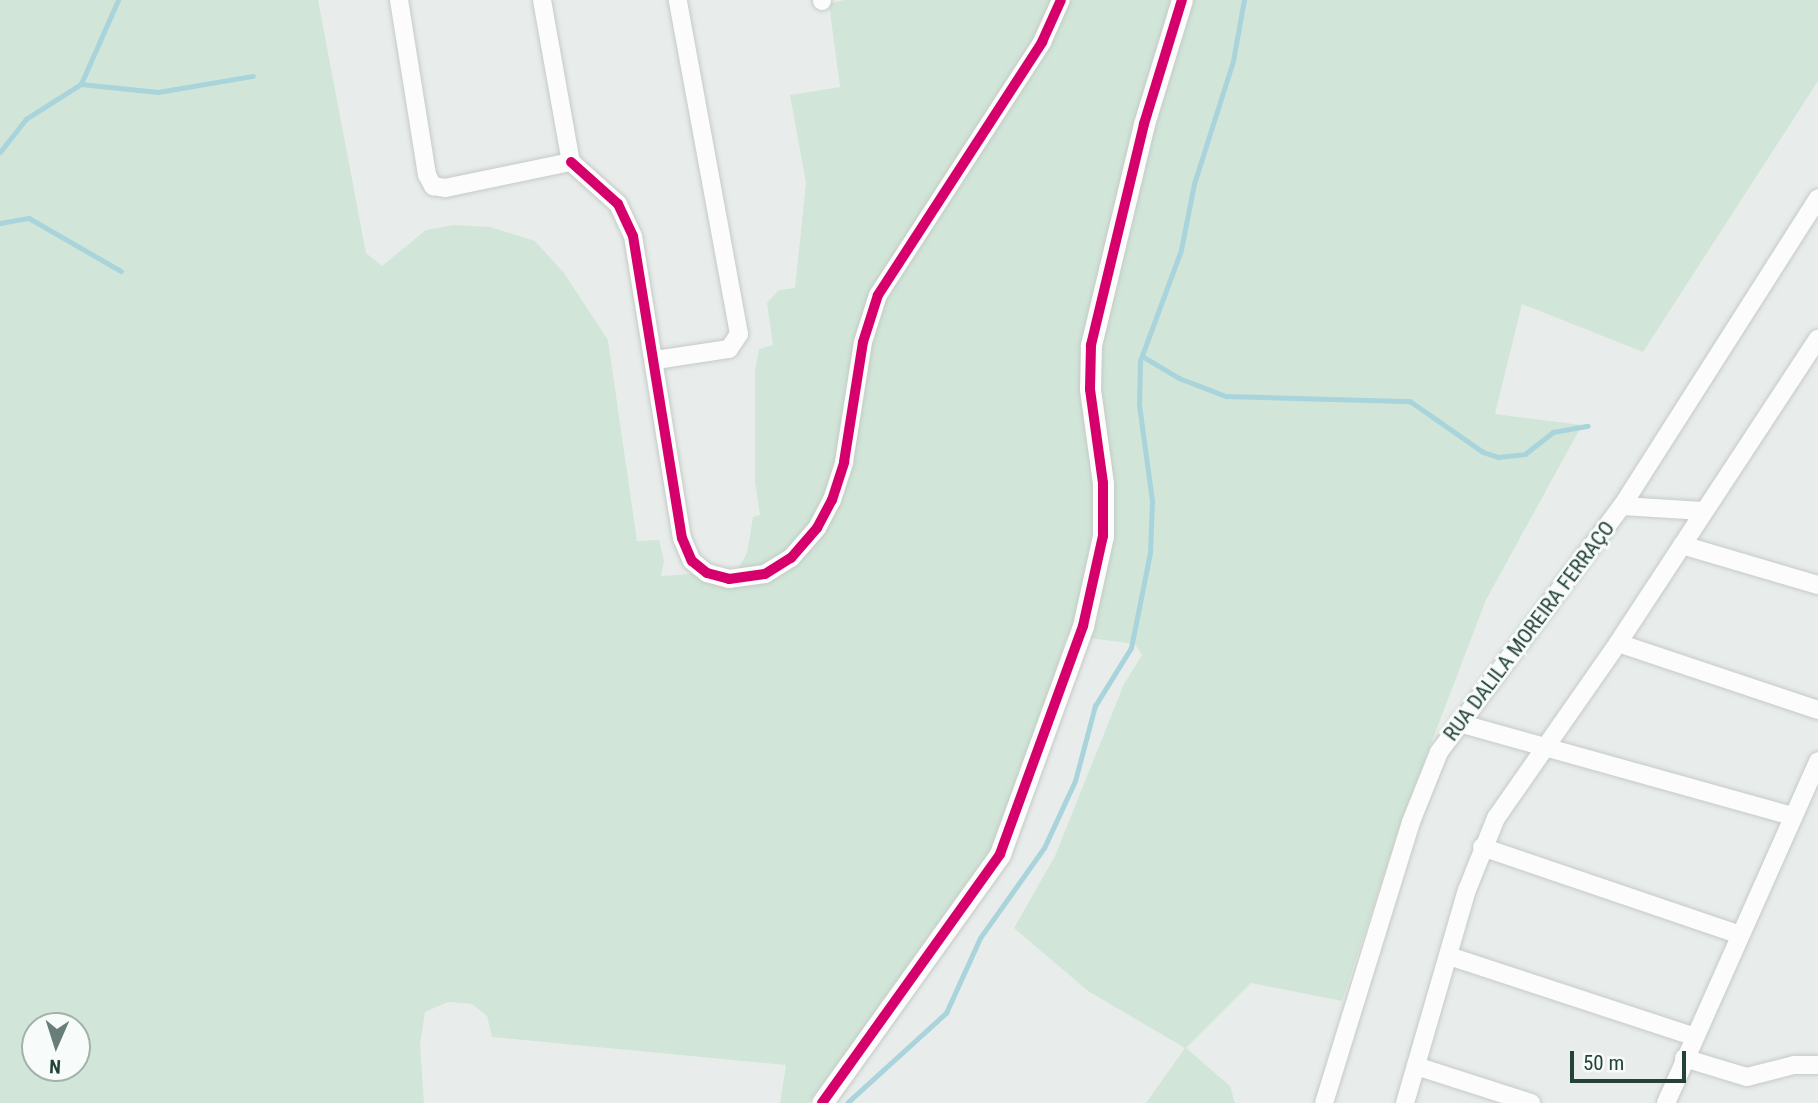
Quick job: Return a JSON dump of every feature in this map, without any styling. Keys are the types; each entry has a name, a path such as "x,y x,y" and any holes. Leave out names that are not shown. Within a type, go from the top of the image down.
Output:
{"street":[{"path":"399,0 427,175 433,186 445,188 571,162"},
{"path":"542,0 571,162 618,204 633,236 656,360 682,538 692,561 707,573 729,579 765,574 791,558 817,528 832,500 844,462 863,342 878,295 1042,42 1061,0"},
{"path":"656,360 729,349 739,334 678,0"},
{"path":"822,1103 915,979 1000,854 1083,626 1103,536 1103,483 1090,389 1091,345 1144,124 1182,0"},
{"name":"RUA DALILA MOREIRA FERRAÇO","path":"1324,1103 1427,776 1459,723 1622,506 1812,220 1818,198"},
{"path":"1405,1103 1482,847 1545,744 1618,643 1818,339"},
{"path":"1622,506 1703,511"},
{"path":"1682,545 1818,585"},
{"path":"1618,643 1818,710"},
{"path":"1459,723 1545,744 1793,816"},
{"path":"1666,1103 1693,1036 1818,761"},
{"path":"1482,847 1740,935"},
{"path":"1449,956 1693,1036"},
{"path":"1684,1058 1747,1077 1794,1065 1818,1065"},
{"path":"1416,1066 1531,1103"}],"green space":[{"path":"0,0 318,0 366,253 382,266 426,230 454,225 490,227 535,241 564,273 608,340 637,541 659,540 664,561 661,576 737,571 747,553 753,517 760,515 755,482 755,371 759,349 773,345 767,303 779,290 795,288 806,183 790,95 840,87 829,4 844,0 1818,0 1818,81 1643,352 1522,304 1495,414 1582,425 1486,600 1404,814 1342,1001 1251,983 1186,1048 1230,1086 1235,1103 1146,1103 1185,1048 1088,991 1014,928 1055,856 1124,684 1142,655 1135,644 1067,635 1019,794 975,881 808,1103 780,1103 786,1065 492,1037 487,1016 472,1004 448,1002 425,1012 420,1044 424,1103 0,1103"}],"waterway":[{"path":"0,152 26,119 81,84 118,0"},
{"path":"847,1103 946,1013 980,938 1044,848 1075,781 1095,706 1131,648 1150,553 1152,501 1139,405 1140,361 1181,250 1194,184 1233,61 1244,0"},
{"path":"81,84 158,92 253,76"},
{"path":"0,223 29,218 121,271"},
{"path":"1142,356 1179,378 1226,396 1410,401 1483,452 1498,457 1525,454 1553,432 1587,426"}],"cycle path":[{"path":"571,162 618,204 633,236 682,538 692,561 707,573 729,579 765,574 791,558 817,528 832,500 844,462 863,342 878,295 1042,42 1061,0"},
{"path":"822,1103 1000,854 1083,626 1103,536 1103,483 1090,389 1091,345 1144,124 1182,0"}]}
